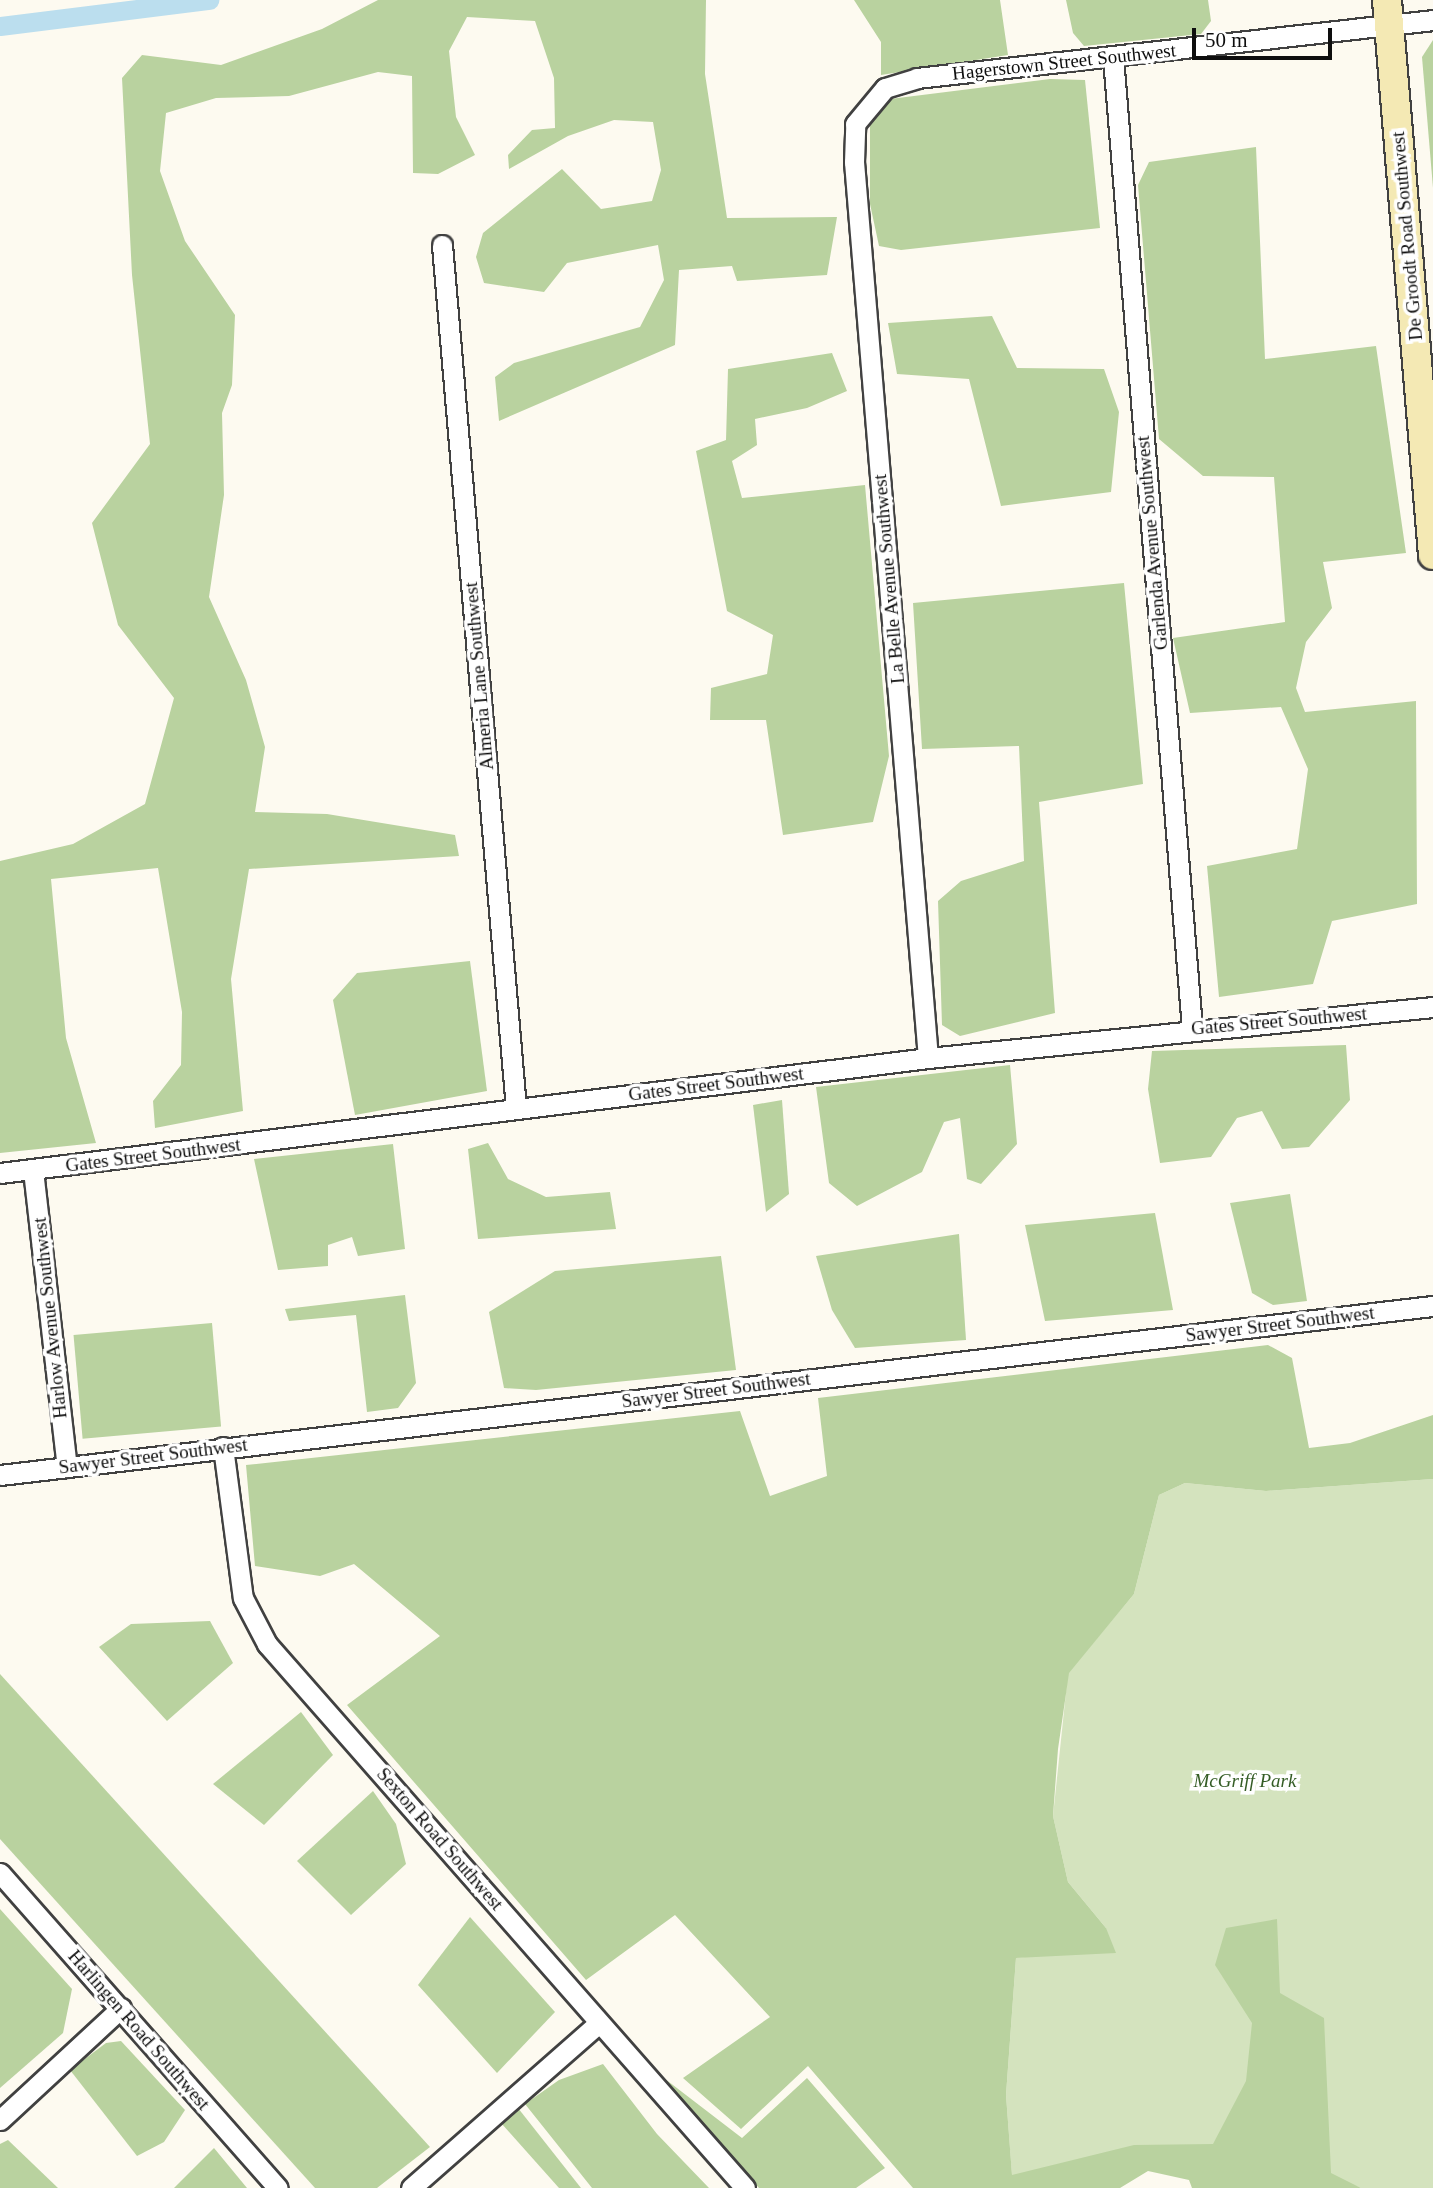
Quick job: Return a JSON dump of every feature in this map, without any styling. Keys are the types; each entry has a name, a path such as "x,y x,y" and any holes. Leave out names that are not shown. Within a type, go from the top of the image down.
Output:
{"street":[{"name":"Hagerstown Street Southwest","path":"868,103 885,88 917,78 1113,57 1388,12 1433,20"},
{"name":"De Groodt Road Southwest","path":"1388,12 1433,555"},
{"name":"Garlenda Avenue Southwest","path":"1113,57 1192,1029"},
{"name":"La Belle Avenue Southwest","path":"868,103 855,124 854,162 928,1058"},
{"name":"Almeria Lane Southwest","path":"442,244 516,1108"},
{"name":"Gates Street Southwest","path":"0,1173 928,1058 1192,1029 1433,1007"},
{"name":"Harlow Avenue Southwest","path":"33,1170 66,1466"},
{"name":"Sawyer Street Southwest","path":"0,1475 1433,1306"},
{"name":"Sexton Road Southwest","path":"223,1447 243,1598 267,1644 745,2188"},
{"name":"Harlingen Road Southwest","path":"0,1873 278,2188"},
{"path":"0,2120 121,2008"},
{"path":"411,2188 599,2022"}],"green space":[{"path":"378,0 706,0 705,74 727,218 837,217 827,275 737,281 732,266 679,270 675,345 499,421 495,377 514,363 640,327 664,280 658,245 567,263 544,292 484,283 476,257 483,233 562,169 601,209 652,201 661,170 653,122 614,120 568,136 509,169 508,155 532,130 555,128 554,78 535,21 467,17 449,51 456,117 475,155 438,174 413,173 412,76 378,72 289,96 216,98 166,113 160,171 185,241 235,315 232,385 222,413 224,495 209,597 246,680 265,747 255,812 327,814 455,835 459,856 249,869 231,979 243,1111 155,1128 153,1101 181,1065 182,1012 158,868 51,879 66,1038 96,1143 0,1153 0,861 73,844 145,804 174,698 118,625 92,523 150,444 132,275 122,78 142,55 221,65 322,29"},
{"path":"854,0 1000,0 1008,55 881,75 881,42"},
{"path":"1066,0 1208,0 1211,21 1201,34 1084,46 1073,33"},
{"path":"1433,40 1433,188 1422,57"},
{"path":"1050,79 1085,80 1100,228 901,250 879,246 870,204 870,118 890,99"},
{"path":"1256,147 1265,359 1376,346 1406,553 1323,562 1332,608 1306,642 1296,688 1305,712 1416,701 1417,904 1332,921 1313,984 1219,997 1207,866 1297,849 1308,769 1281,707 1190,713 1173,638 1285,622 1274,477 1203,476 1159,439 1138,185 1149,162"},
{"path":"992,316 1017,368 1104,369 1119,412 1111,492 1001,506 969,379 897,374 888,323"},
{"path":"832,353 847,391 807,408 755,419 757,445 732,461 742,498 865,485 889,756 873,822 783,835 766,720 710,720 711,688 767,674 773,635 727,611 696,451 726,440 728,369"},
{"path":"1124,583 1143,784 1039,802 1055,1013 960,1036 942,1025 938,901 961,881 1024,861 1019,746 922,749 913,603"},
{"path":"470,961 487,1091 355,1115 333,1000 357,973"},
{"path":"1346,1045 1350,1100 1309,1147 1282,1149 1262,1111 1237,1118 1211,1157 1160,1163 1148,1089 1152,1051"},
{"path":"1010,1065 1017,1144 981,1184 967,1179 960,1118 944,1122 922,1172 857,1206 829,1183 816,1087"},
{"path":"782,1100 789,1194 766,1212 753,1105"},
{"path":"488,1143 508,1179 546,1197 610,1192 616,1229 478,1239 468,1149"},
{"path":"393,1144 405,1249 358,1256 352,1237 328,1245 328,1266 278,1270 254,1159"},
{"path":"1290,1194 1307,1301 1273,1305 1252,1293 1230,1203"},
{"path":"1155,1213 1173,1310 1045,1321 1025,1225"},
{"path":"959,1234 966,1340 855,1348 832,1310 816,1256"},
{"path":"721,1256 736,1370 536,1390 504,1388 489,1312 555,1271"},
{"path":"405,1295 416,1383 398,1408 367,1412 356,1315 289,1321 285,1309"},
{"path":"212,1323 221,1427 83,1439 74,1335"},
{"path":"1268,1345 1292,1358 1309,1448 1350,1443 1433,1415 1433,1479 1266,1491 1185,1483 1159,1495 1134,1594 1069,1673 1058,1749 1053,1816 1068,1882 1106,1928 1116,1953 1016,1958 1006,2095 1012,2175 1134,2145 1213,2144 1246,2081 1252,2023 1215,1965 1226,1928 1277,1919 1280,1993 1324,2018 1331,2173 1361,2188 1192,2188 1189,2180 1148,2171 1120,2188 913,2188 808,2066 741,2129 683,2078 770,2017 675,1915 586,1980 347,1705 440,1636 354,1564 320,1576 255,1566 246,1465 740,1411 770,1496 827,1476 818,1398"},
{"name":"McGriff Park","path":"1433,1479 1433,2188 1361,2188 1246,2143 1012,2176 1006,2095 1016,1958 1062,1953 1106,1928 1068,1882 1053,1816 1068,1673 1134,1594 1159,1495 1185,1483 1266,1491"},
{"path":"210,1621 233,1663 167,1721 99,1647 131,1624"},
{"path":"0,1674 430,2147 377,2188 315,2188 0,1839"},
{"path":"301,1712 333,1755 264,1825 213,1784"},
{"path":"373,1791 396,1824 406,1864 351,1915 297,1861"},
{"path":"0,1909 72,1989 63,2033 0,2088"},
{"path":"470,1917 555,2012 497,2073 418,1985"},
{"path":"121,2041 185,2110 164,2142 137,2156 70,2070 106,2043"},
{"path":"603,2064 657,2134 709,2188 592,2188 525,2104 559,2080"},
{"path":"656,2072 742,2138 807,2078 885,2168 856,2188 759,2188"},
{"path":"518,2108 581,2188 559,2188 501,2123"},
{"path":"8,2140 58,2188 0,2188 0,2144"},
{"path":"214,2148 247,2188 174,2188"}],"waterway":[{"path":"0,26 209,0"}]}
